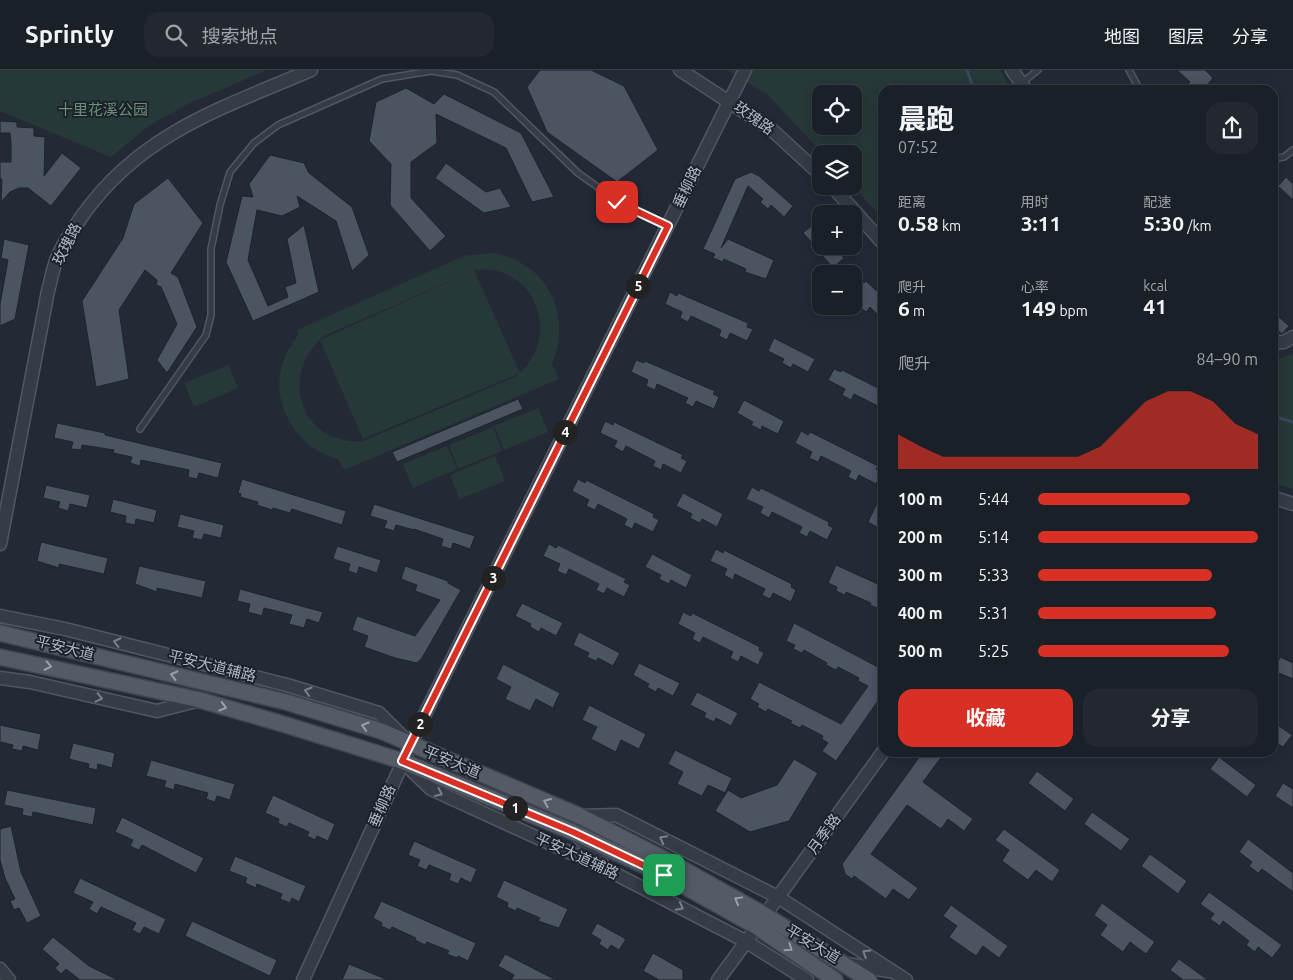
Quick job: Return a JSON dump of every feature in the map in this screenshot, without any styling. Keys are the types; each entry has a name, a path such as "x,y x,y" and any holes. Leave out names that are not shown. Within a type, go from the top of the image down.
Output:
{"main road":[{"name":"平安大道","path":"4,632 286,702 381,731 580,816 672,863 761,921 835,980"},
{"name":"平安大道","path":"2,658 200,700 402,761 573,832 761,921 846,964 869,980"}],"street":[{"name":"玫瑰路","path":"0,544 48,291 57,258 74,228 112,178 139,154 167,135 196,119 311,70"},
{"name":"玫瑰路","path":"680,70 772,130 812,166"},
{"name":"垂柳路","path":"304,980 410,744 745,70"},
{"path":"1012,70 1023,85"},
{"path":"840,195 878,238"},
{"path":"1278,342 1284,342 1293,337"},
{"path":"1278,499 1293,504"},
{"name":"平安大道辅路","path":"0,616 65,628 229,670 286,685 379,714 410,744"},
{"path":"194,680 229,670"},
{"path":"0,678 30,682 157,711 200,700"},
{"name":"月季路","path":"718,980 879,757"},
{"name":"平安大道辅路","path":"402,761 431,790 608,870 745,941 807,980"},
{"path":"580,816 616,815 778,898 906,980"},
{"path":"573,832 608,870"},
{"path":"846,964 894,972"},
{"path":"0,969 9,980"}],"lane":[{"path":"1026,85 1038,70"},
{"path":"1129,70 1137,85"},
{"path":"140,429 206,335 211,315 211,250 220,205 230,172 254,143 278,125 382,79 432,71 456,75 494,92 578,173 617,202 668,226"},
{"path":"1278,158 1284,157 1293,150"}],"green space":[{"name":"十里花溪公园","path":"0,70 267,70 190,103 150,125 111,157 0,111"},
{"path":"727,70 1000,70 1009,85 878,85 878,214 861,195 862,145 815,145 768,95"},
{"path":"490,253 509,257 526,266 540,278 550,292 557,308 559,326 558,345 552,364 559,379 344,470 338,459 312,447 301,437 285,413 279,384 281,369 290,347 298,335 297,330 464,256","holes":["474,270 496,271 514,278 528,291 536,307 540,325 538,344 530,361 520,372","473,271 321,340 324,336","320,340 363,439 518,374 515,377 363,441 341,439 324,432 311,420 303,405 300,387 302,369 310,352"]},
{"path":"1293,354 1293,489 1278,484 1278,358"},
{"path":"228,365 238,388 194,407 184,383"},
{"path":"538,408 548,432 504,450 494,426"},
{"path":"493,427 502,451 458,469 449,445"},
{"path":"447,446 457,469 413,488 403,464"},
{"path":"495,456 505,481 460,499 450,475"}],"building":[{"path":"540,70 591,70 624,86 658,150 617,182 547,132 527,87"},
{"path":"1177,70 1205,70 1213,78 1209,85 1187,85 1190,82"},
{"path":"406,88 434,104 444,94 521,133 554,197 532,202 506,148 436,114 437,143 411,162 411,198 446,236 430,251 390,205 391,164 369,141 376,102"},
{"path":"0,121 17,122 17,127 34,128 34,136 45,137 44,176 62,153 81,168 51,206 28,188 19,188 10,192 1,202 2,179 0,179 0,162 11,162 11,143 10,133 0,133"},
{"path":"270,155 304,163 309,173 352,207 369,255 352,271 336,221 297,196 300,207 282,216 257,210 248,260 268,306 288,297 285,287 296,283 287,239 304,225 319,292 253,321 226,262 242,196 253,197 249,184"},
{"path":"446,163 486,192 500,188 511,207 484,213 435,178"},
{"path":"751,172 759,176 793,206 784,217 771,205 768,209 760,202 763,199 748,186 721,248 728,239 774,260 766,279 745,272 746,269 724,259 723,262 713,258 715,254 703,249 735,179"},
{"path":"1286,177 1293,184 1293,200 1278,186"},
{"path":"168,178 203,223 171,273 178,277 197,327 167,373 157,360 177,324 161,287 156,285 157,280 145,270 119,310 129,379 96,387 82,301 123,238 134,204"},
{"path":"812,226 812,243 803,233"},
{"path":"4,239 29,245 15,319 0,326 0,304 8,260 1,258"},
{"path":"822,255 842,255 844,258 836,265 830,265"},
{"path":"862,281 864,283 866,281 878,292 878,315 870,307 866,312 862,309"},
{"path":"670,292 677,296 678,293 748,323 747,327 753,329 747,341 730,333 727,340 719,336 721,330 691,316 688,322 680,318 682,312 665,304"},
{"path":"1278,316 1289,326 1282,334 1278,330"},
{"path":"774,338 815,359 808,372 793,364 791,368 782,363 784,359 768,351"},
{"path":"636,360 644,363 645,361 715,391 713,394 719,397 714,409 696,401 693,407 685,403 688,398 657,384 655,390 646,386 648,380 631,372"},
{"path":"834,369 841,372 842,370 878,388 878,406 854,394 851,400 842,395 845,389 828,380"},
{"path":"518,399 523,409 397,462 392,452"},
{"path":"744,400 784,421 778,434 762,426 761,430 751,425 753,422 737,413"},
{"path":"605,421 613,425 614,422 683,455 681,458 687,461 681,473 663,464 661,470 653,466 655,461 626,446 623,452 614,447 617,441 600,433"},
{"path":"57,423 105,433 105,435 222,463 218,478 199,473 197,479 188,477 189,470 141,460 140,466 130,463 132,457 113,453 114,450 82,445 81,450 71,449 73,442 54,438"},
{"path":"801,431 808,435 810,432 878,466 876,469 878,470 878,480 876,484 859,475 856,481 848,477 851,471 821,456 818,462 809,458 812,452 795,443"},
{"path":"242,479 346,511 342,525 292,509 290,513 257,505 258,502 240,497 241,494 238,493"},
{"path":"578,479 585,483 586,480 654,514 653,517 659,520 653,532 635,523 632,529 624,525 627,519 598,504 595,510 586,506 589,500 572,491"},
{"path":"46,485 90,495 87,508 70,504 68,511 58,508 60,502 43,498"},
{"path":"752,487 759,491 761,488 829,522 828,525 833,528 827,540 810,531 807,537 799,533 802,527 772,512 769,518 760,513 763,507 746,499"},
{"path":"683,493 723,514 717,527 702,519 700,523 690,518 692,514 676,506"},
{"path":"113,499 157,510 154,523 136,519 135,525 125,523 126,516 110,512"},
{"path":"878,501 878,528 868,522"},
{"path":"374,504 475,536 470,549 453,543 451,549 441,546 443,539 414,529 396,525 394,531 384,528 387,521 370,516"},
{"path":"180,514 224,525 221,538 204,534 202,540 192,538 194,531 177,527"},
{"path":"41,542 108,558 104,574 59,564 59,568 37,561"},
{"path":"549,544 556,548 558,545 626,579 624,582 630,585 624,597 607,588 604,594 596,590 599,584 569,569 566,575 557,571 560,564 543,556"},
{"path":"337,546 381,560 377,573 359,567 357,574 348,571 350,564 333,559"},
{"path":"716,549 723,553 724,550 792,584 791,587 796,590 791,602 773,593 770,599 762,595 765,589 735,574 733,580 724,575 727,569 710,561"},
{"path":"652,554 692,575 686,588 671,580 669,584 659,579 661,575 645,567"},
{"path":"836,565 878,584 878,608 846,592 845,595 836,591 837,587 828,583"},
{"path":"139,566 206,581 202,598 157,588 157,592 135,584"},
{"path":"405,566 448,581 448,583 461,590 422,658 417,663 395,658 364,647 368,636 352,630 357,616 415,636 440,600 415,591 417,585 401,579"},
{"path":"240,589 323,612 319,623 307,619 304,628 289,624 292,615 264,608 262,616 248,612 250,604 237,601"},
{"path":"522,603 563,623 556,636 541,628 539,632 530,627 531,624 515,616"},
{"path":"683,612 691,616 692,613 760,647 759,650 764,653 758,665 741,656 738,662 730,658 733,652 703,637 700,643 692,639 695,633 678,624"},
{"path":"794,623 878,667 878,701 836,761 822,751 828,743 822,739 823,736 802,725 800,728 790,723 792,721 768,709 766,712 757,707 759,704 750,699 759,682 841,724 868,686 858,681 859,678 838,667 836,670 826,665 827,663 804,650 802,653 793,649 795,645 786,641"},
{"path":"579,632 620,653 613,666 598,658 596,661 587,657 589,653 573,645"},
{"path":"1280,657 1293,663 1293,679 1278,673"},
{"path":"639,663 680,683 673,696 658,688 656,692 647,687 649,684 633,675"},
{"path":"503,664 560,693 553,708 536,699 530,711 505,699 511,687 496,679"},
{"path":"697,692 738,713 731,726 716,718 714,722 704,717 706,713 690,705"},
{"path":"589,705 646,734 639,749 621,740 616,752 591,739 597,727 582,720"},
{"path":"0,725 41,734 38,750 23,746 22,751 12,749 13,745 0,742"},
{"path":"1278,725 1292,735 1283,747 1278,744"},
{"path":"73,743 115,753 112,768 98,764 97,770 88,768 89,764 69,759"},
{"path":"675,750 732,778 725,793 708,785 702,796 677,784 683,772 668,764"},
{"path":"919,757 941,757 923,782 973,819 964,831 948,819 941,829 907,805 871,854 918,888 909,900 893,889 886,899 854,876 852,879 845,874 842,864"},
{"path":"1219,757 1256,785 1247,797 1210,769"},
{"path":"794,759 818,773 789,821 750,832 715,811 728,790 741,798 777,785"},
{"path":"151,760 235,784 230,800 217,796 215,802 206,799 208,793 175,784 174,790 164,787 166,781 146,776"},
{"path":"1037,771 1074,799 1065,811 1028,783"},
{"path":"1283,783 1293,789 1293,808 1275,796"},
{"path":"7,790 96,808 93,825 33,812 32,817 22,815 23,809 4,805"},
{"path":"273,795 335,824 328,841 317,836 315,840 307,836 309,832 289,823 287,827 278,823 279,819 265,813"},
{"path":"1092,812 1130,839 1121,851 1084,824"},
{"path":"122,817 204,858 196,873 142,845 139,850 130,846 133,840 115,832"},
{"path":"11,826 21,872 41,916 27,923 19,908 14,910 10,901 15,899 5,878 0,860 0,829"},
{"path":"1004,829 1060,870 1052,882 1036,870 1028,880 1002,861 1009,850 995,840"},
{"path":"1248,839 1293,873 1293,892 1262,869 1258,873 1249,866 1252,862 1239,852"},
{"path":"414,841 477,869 471,883 461,878 458,884 449,880 451,874 429,865 426,870 417,866 420,860 408,855"},
{"path":"1150,854 1187,881 1178,894 1141,866"},
{"path":"235,856 306,886 299,902 292,898 290,903 280,899 282,894 257,884 256,888 245,883 247,878 229,871"},
{"path":"80,878 166,919 159,934 144,927 140,934 132,930 136,923 101,907 97,914 89,909 93,902 73,893"},
{"path":"504,880 568,909 559,928 538,921 540,918 517,908 516,911 507,907 508,903 496,897"},
{"path":"1209,892 1282,945 1272,958 1258,947 1255,952 1246,945 1249,941 1223,921 1220,926 1210,919 1214,914 1200,904"},
{"path":"381,901 476,943 468,961 458,956 457,958 447,954 449,951 427,942 425,945 415,940 416,938 392,927 390,930 381,926 382,923 373,918"},
{"path":"1102,903 1155,942 1146,954 1130,942 1123,952 1100,935 1107,925 1094,915"},
{"path":"951,905 1008,946 999,958 983,946 976,956 949,937 957,926 943,916"},
{"path":"192,921 277,960 270,976 185,936"},
{"path":"597,923 626,939 619,950 611,945 608,950 599,944 601,940 591,934"},
{"path":"53,937 89,966 118,980 80,980 66,969 61,974 55,968 59,964 42,949"},
{"path":"653,953 683,970 683,980 659,980 643,971"},
{"path":"505,954 556,980 511,980 514,975 498,966"},
{"path":"1179,959 1208,980 1183,980 1170,970"},
{"path":"349,964 388,980 342,980"}],"waterway":[{"path":"967,70 972,85"},
{"path":"1278,418 1293,422"}],"route":[{"path":"617,202 668,226 402,761 573,832 664,875"}]}
